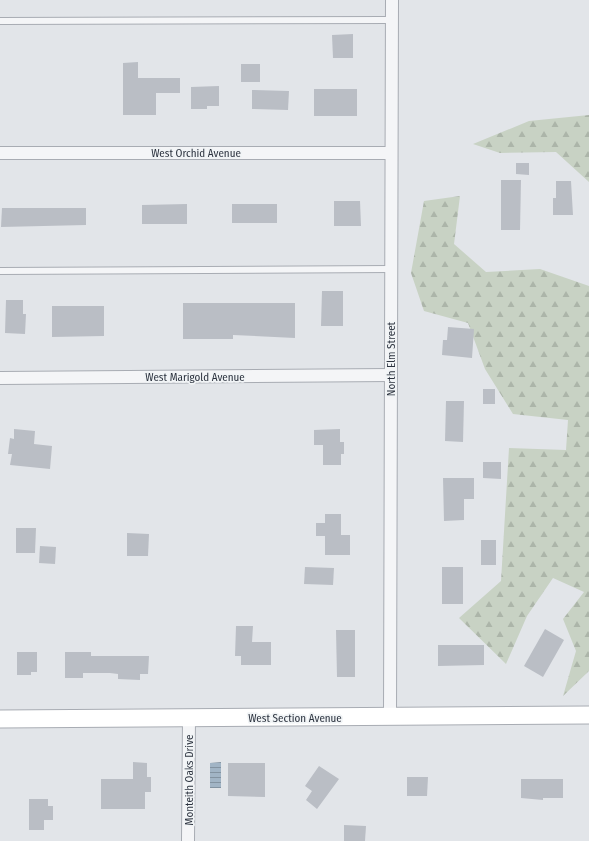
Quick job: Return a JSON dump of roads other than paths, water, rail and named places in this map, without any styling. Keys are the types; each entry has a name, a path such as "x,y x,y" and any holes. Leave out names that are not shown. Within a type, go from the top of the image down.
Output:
{"street":[{"name":"North Elm Street","path":"390,718 392,0"},
{"name":"West Orchid Avenue","path":"0,153 391,153"},
{"name":"West Marigold Avenue","path":"0,378 391,375"},
{"name":"West Section Avenue","path":"0,719 390,718 589,715"},
{"name":"Monteith Oaks Drive","path":"188,841 189,718"}],"lane":[{"path":"0,20 392,20"},
{"path":"0,271 391,269"}],"water":[{"path":"221,762 221,788 210,788 210,763"}]}
